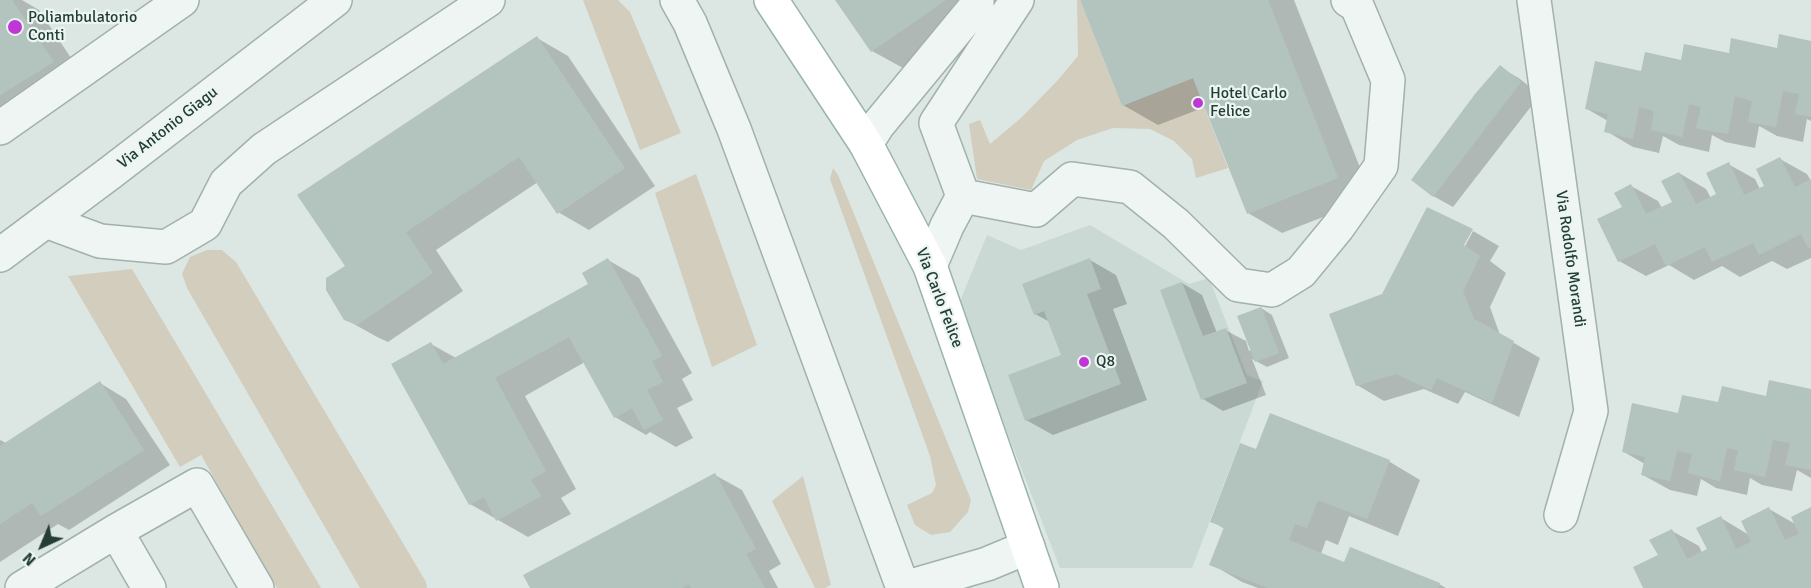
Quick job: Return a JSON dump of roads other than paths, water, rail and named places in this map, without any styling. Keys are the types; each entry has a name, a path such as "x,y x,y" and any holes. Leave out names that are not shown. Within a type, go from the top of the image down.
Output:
{"main road":[{"name":"Via Carlo Felice","path":"771,0 866,144 930,266 1042,588"}],"street":[{"path":"0,128 182,0"},
{"name":"Via Antonio Giagu","path":"0,255 335,0"},
{"path":"46,221 100,241 166,247 205,224 226,183 264,149 488,0"},
{"path":"677,0 690,23 734,129 903,588 987,564 1028,547"},
{"path":"866,144 878,125 977,6 977,0"},
{"path":"930,266 963,196 936,123 1017,0"},
{"path":"963,196 1036,210 1072,179 1130,187 1176,224 1238,285 1272,290 1301,272 1338,227 1381,166 1389,80 1357,6 1348,0"},
{"name":"Via Rodolfo Morandi","path":"1534,0 1591,411 1561,515"},
{"path":"22,588 197,485 257,588"},
{"path":"116,531 149,588"}],"place":[{"name":"Poliambulatorio Conti","path":"15,27"},
{"name":"Hotel Carlo Felice","path":"1198,103"},
{"name":"Q8","path":"1084,362"}]}
